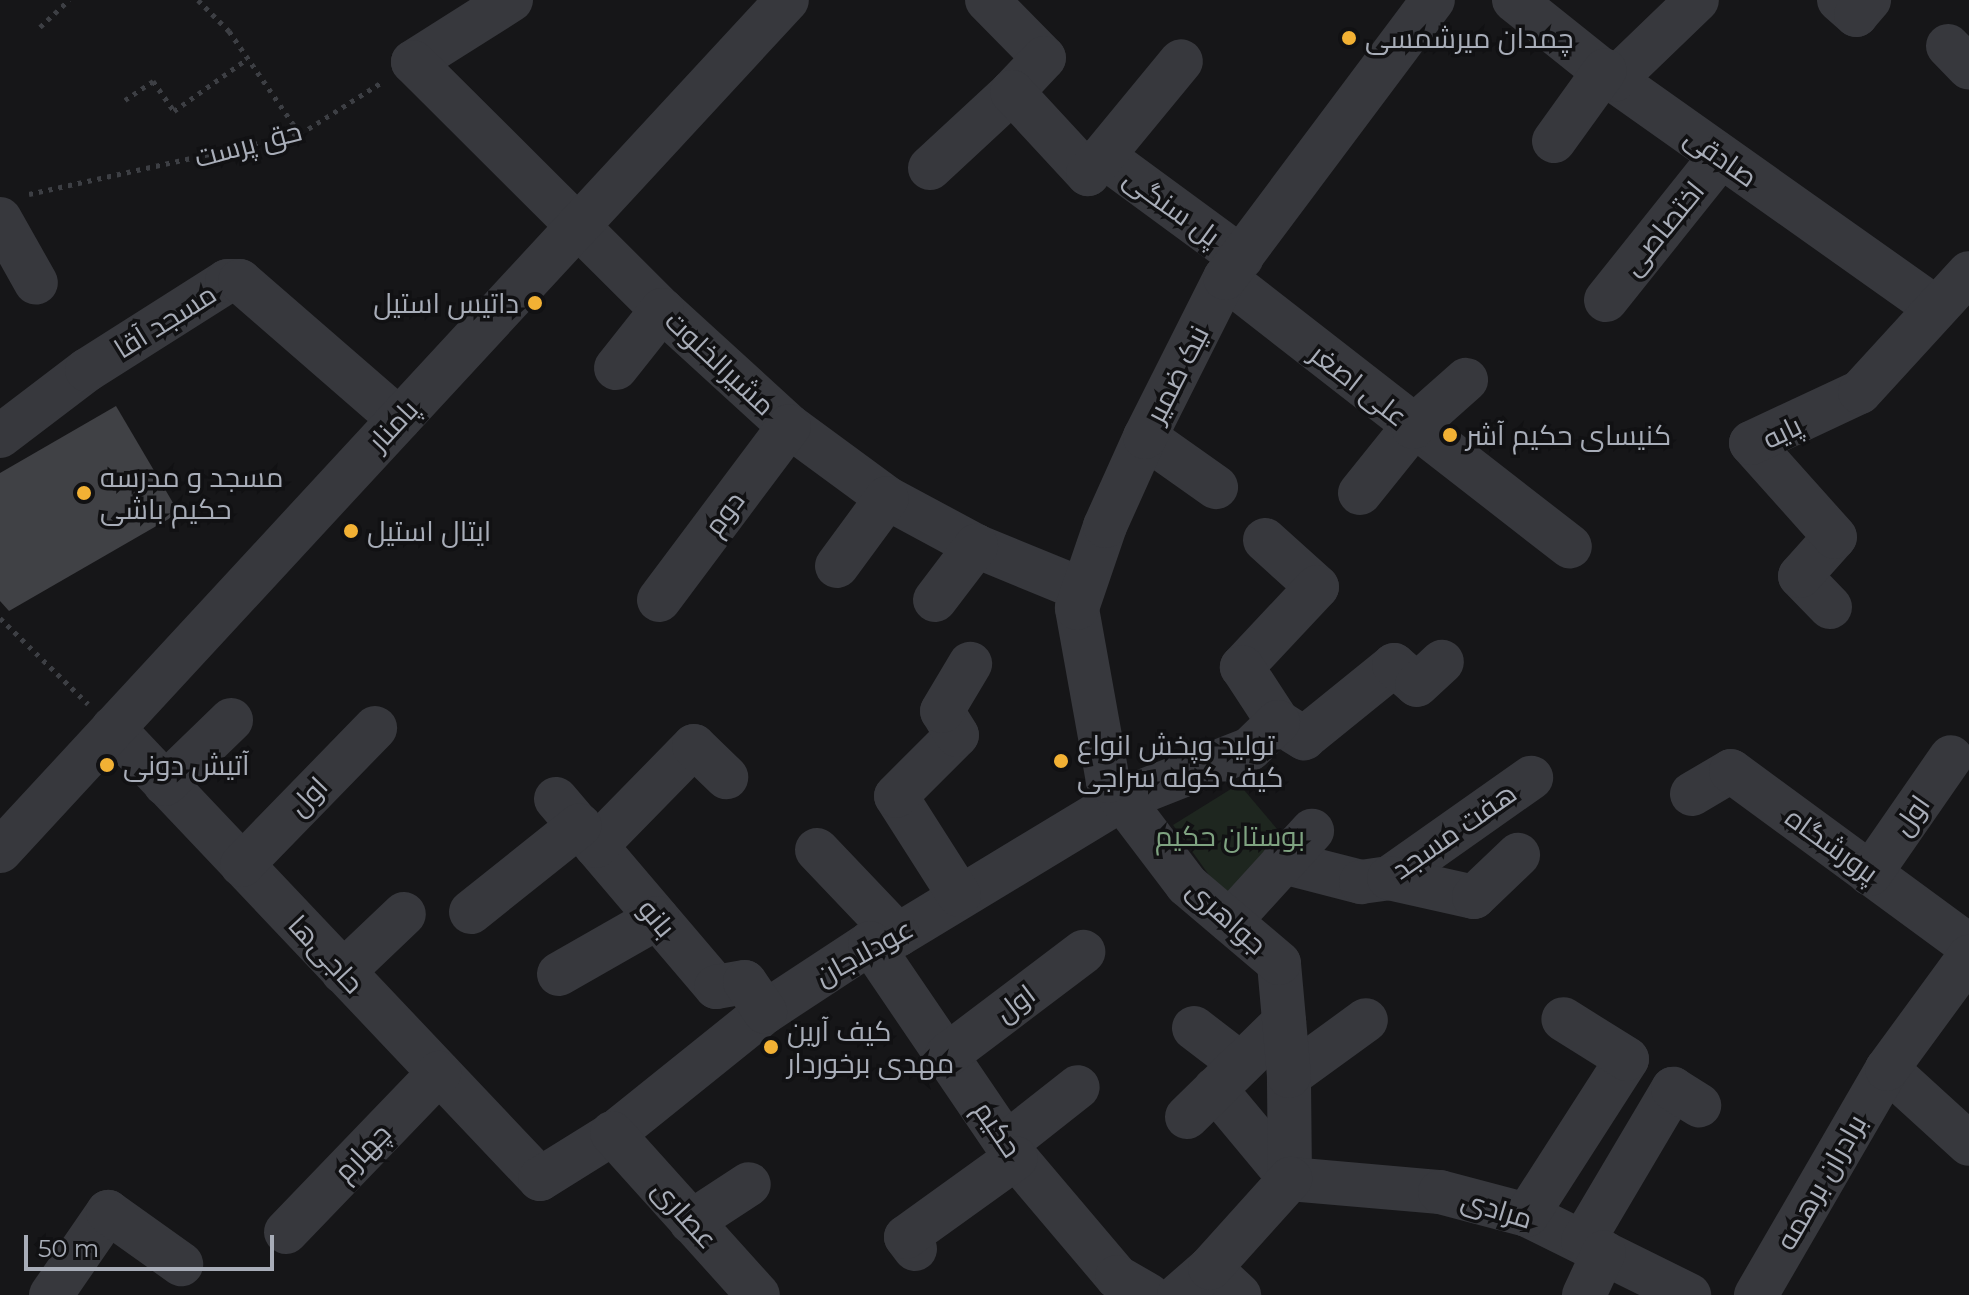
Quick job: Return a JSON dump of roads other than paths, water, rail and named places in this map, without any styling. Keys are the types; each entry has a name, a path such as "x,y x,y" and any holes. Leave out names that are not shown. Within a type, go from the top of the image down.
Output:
{"street":[{"name":"مشیرالخلوت","path":"511,0 413,62 662,310 789,426 887,498 976,546 1081,589"},
{"name":"پامنار","path":"0,851 787,0"},
{"path":"930,168 1044,58 987,0"},
{"name":"نیک ضمیر","path":"1123,799 1108,781 1100,751 1079,627 1081,589 1145,437 1234,268 1433,0"},
{"name":"صادقی","path":"1514,0 1610,75 1933,306"},
{"path":"1839,0 1856,15 1869,0"},
{"path":"1554,141 1670,9"},
{"name":"پل سنگی","path":"1012,92 1088,174 1181,61"},
{"name":"پل سنگی","path":"1103,156 1234,268"},
{"name":"اختصاصی","path":"1606,300 1721,156"},
{"path":"7,208 36,283"},
{"name":"علی اصغر","path":"1234,268 1413,427 1570,547"},
{"path":"1933,306 1969,273"},
{"name":"مسجد آقا","path":"0,436 87,370 227,281 240,281 399,419"},
{"name":"پایه","path":"1830,607 1800,576 1835,537 1751,443 1860,392 1933,306"},
{"path":"616,368 662,310"},
{"path":"1360,493 1413,427 1466,380"},
{"name":"دوم","path":"659,600 789,426"},
{"path":"1145,437 1216,487"},
{"path":"837,566 887,498"},
{"path":"1265,540 1317,587 1242,667 1278,722 1304,738 1394,665 1417,685 1442,662"},
{"path":"935,600 976,546"},
{"path":"959,895 896,796 957,735 942,711 970,664"},
{"path":"165,784 231,720"},
{"path":"1123,799 1250,749 1278,722"},
{"name":"حاجی‌ها","path":"113,728 540,1179"},
{"name":"اول","path":"242,865 375,728"},
{"path":"471,912 577,823 694,746 726,777"},
{"name":"اول","path":"1870,874 1951,757"},
{"name":"پرورشگاه","path":"1692,794 1731,771 1969,946"},
{"name":"هفت مسجد","path":"1283,862 1361,882 1389,878 1531,778"},
{"name":"عودلاجان","path":"540,1179 612,1133 765,1012 1123,799"},
{"name":"جواهری","path":"1123,799 1187,885 1279,963 1289,1076 1290,1179"},
{"name":"بانو","path":"577,823 716,987 745,982 765,1012"},
{"path":"1230,921 1312,831"},
{"name":"حکیم","path":"817,850 884,939 947,1055 1011,1150 1119,1289"},
{"path":"1389,878 1474,897 1518,855"},
{"path":"343,972 404,914"},
{"path":"559,974 657,918"},
{"name":"اول","path":"947,1055 1083,952"},
{"name":"برادران برهمه","path":"1756,1295 1887,1069 1969,957"},
{"path":"1527,1215 1627,1059 1563,1019"},
{"path":"1289,1076 1366,1020"},
{"path":"1214,1090 1284,1022"},
{"path":"1194,1028 1214,1090 1290,1179 1209,1286"},
{"path":"1887,1069 1969,1144"},
{"name":"چهارم","path":"286,1232 439,1073"},
{"path":"915,1249 906,1237 1011,1150 1078,1087"},
{"path":"1584,1295 1594,1247 1673,1089 1699,1105"},
{"name":"عصاری","path":"612,1133 758,1295"},
{"name":"مرادی","path":"1290,1179 1440,1192 1527,1215 1689,1295"},
{"path":"691,1222 749,1184"},
{"path":"51,1295 108,1212 181,1264"}],"place":[{"name":"چمدان میرشمسی","path":"1349,38"},
{"name":"داتیس استیل","path":"535,303"},
{"name":"کنیسای حکیم آشر","path":"1450,435"},
{"name":"مسجد و مدرسه حکیم باشی","path":"84,493"},
{"name":"ایتال استیل","path":"351,531"},
{"name":"تولید وپخش انواع کیف کوله سراجی","path":"1061,761"},
{"name":"آتیش دونی","path":"107,765"},
{"name":"کیف آرین مهدی برخوردار","path":"771,1047"}],"park label":[{"name":"بوستان حکیم","path":"1230,836"}]}
